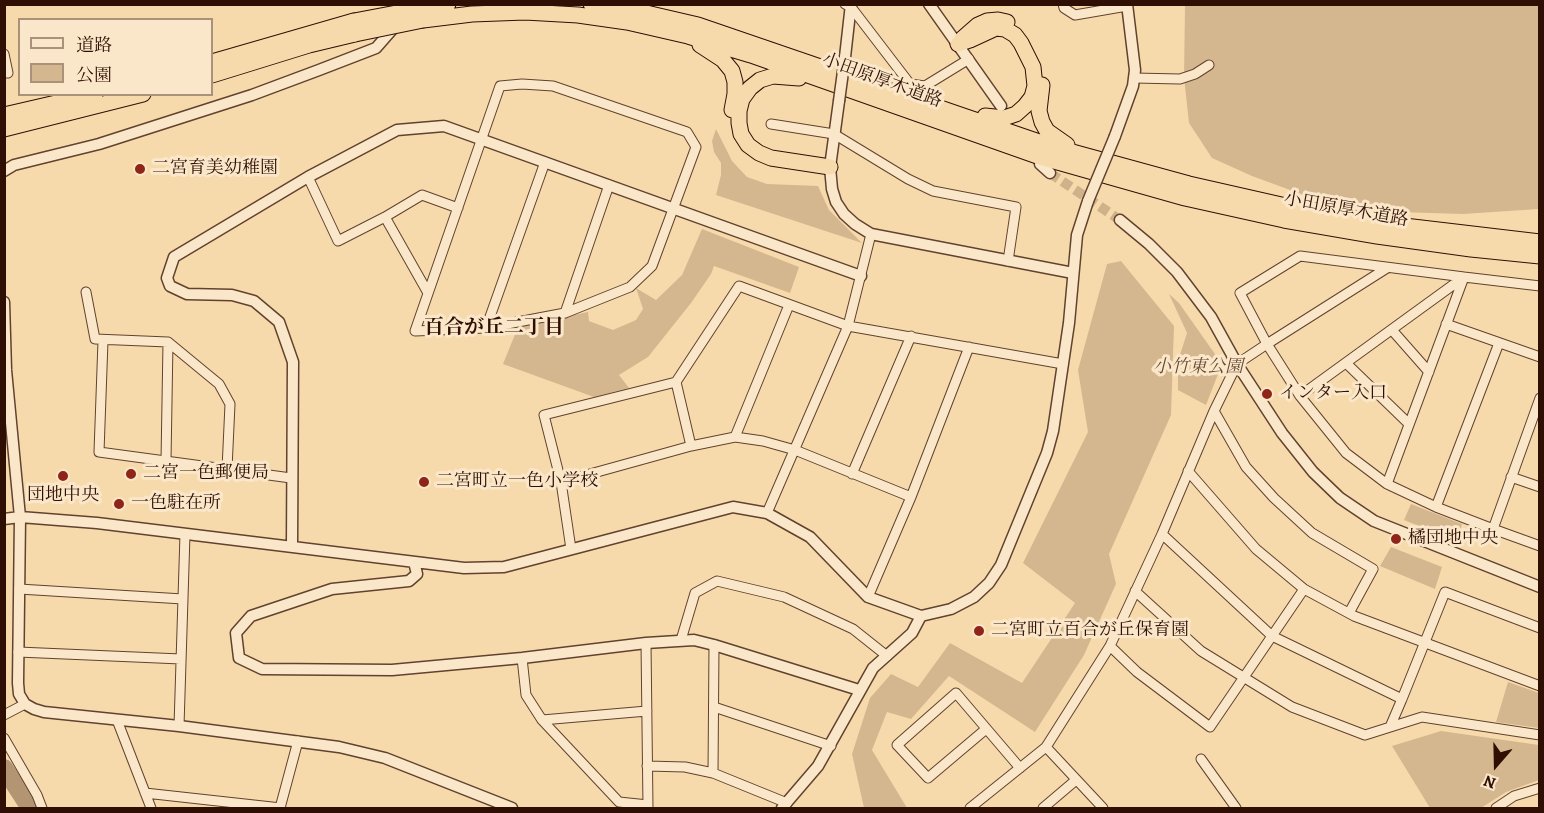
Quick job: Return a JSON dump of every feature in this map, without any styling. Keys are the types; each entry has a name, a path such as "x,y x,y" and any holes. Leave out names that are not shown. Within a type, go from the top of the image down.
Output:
{"highway":[{"name":"小田原厚木道路","path":"213,62 448,4"},
{"name":"小田原厚木道路","path":"591,4 629,9 698,25 1094,159 1189,184 1286,206 1379,223 1539,242"},
{"name":"小田原厚木道路","path":"419,11 578,15 627,22 688,36 829,82 1040,157 1185,198 1284,220 1377,236 1539,256"},
{"path":"958,44 968,33 987,21 998,20 1019,27 1026,35 1042,69 1039,111 1041,122 1055,138 1094,159"},
{"name":"小田原厚木道路","path":"213,75 354,27"},
{"path":"889,90 991,118 1004,118 1016,114 1025,106 1032,97 1035,77 1033,67 1015,35 1005,29 996,28 958,44"},
{"path":"688,36 723,60 732,71 735,94 731,122 734,136 741,147 762,163 775,166 830,167"},
{"path":"829,82 787,76 773,76 760,80 742,99 739,123 741,134 748,145 759,153 771,158 830,167"},
{"path":"4,116 87,96"},
{"path":"4,129 135,96"}],"street":[{"path":"930,4 1001,106"},
{"path":"4,519 96,523 464,568 504,567 733,507 767,513 810,537 868,597 921,616 963,604 989,583 1002,565 1047,453 1053,431 1069,323 1077,236 1088,201 1127,107 1134,78 1127,5 1075,15 1064,8 1063,4"},
{"path":"849,6 910,84 925,86 969,59"},
{"path":"849,6 845,57 830,167 832,189 844,214 855,225 871,234 1073,273"},
{"path":"4,171 14,165 99,144 252,95 376,48 419,11"},
{"path":"4,54 8,73 4,73"},
{"path":"1134,78 1180,80 1209,65"},
{"path":"522,84 553,86 687,132 696,147 652,266 630,287 565,313 486,327 415,331 481,140 500,86 522,84"},
{"path":"771,124 834,134 908,179 933,190 1016,207 1008,261"},
{"path":"292,546 293,362 279,322 254,301 232,296 187,294 170,286 167,278 174,257 308,177 397,130 444,126 861,276"},
{"path":"486,327 545,162"},
{"path":"1040,164 1050,173"},
{"path":"308,177 338,242 422,195 458,208"},
{"path":"565,313 609,185"},
{"path":"385,217 428,293"},
{"path":"1120,220 1149,244 1177,272 1211,317 1237,364 1282,433 1313,472 1340,498 1374,521 1539,586"},
{"path":"767,513 848,326 871,234"},
{"path":"1539,286 1300,256 1240,293 1267,344 1300,396 1346,453 1388,484 1436,507 1539,546"},
{"path":"970,808 1046,747 1110,646 1237,364 1387,268"},
{"path":"1388,484 1464,277"},
{"path":"1300,396 1464,277"},
{"path":"571,549 561,482 544,415 676,382 739,286 848,326 1063,364"},
{"path":"86,292 95,339 168,342 219,384 230,404 227,469"},
{"path":"4,302 6,370 20,518 19,694 25,704 44,712 179,726 339,747 385,758 504,807"},
{"path":"735,437 789,305"},
{"path":"1446,324 1539,357"},
{"path":"1392,330 1429,372"},
{"path":"852,474 911,336"},
{"path":"103,341 99,453 291,478"},
{"path":"166,461 168,342"},
{"path":"1436,507 1499,343"},
{"path":"868,597 911,497 969,347"},
{"path":"1346,363 1409,424"},
{"path":"676,382 691,446"},
{"path":"1493,529 1539,398"},
{"path":"1214,411 1246,467 1274,498 1312,533 1373,569 1348,613"},
{"path":"561,482 691,446 735,437 763,441 795,450 911,497"},
{"path":"1188,471 1256,549 1304,589 1348,613 1539,686"},
{"path":"1511,477 1539,487"},
{"path":"179,726 185,534"},
{"path":"1162,534 1272,636 1402,699"},
{"path":"414,562 417,574 409,581 332,589 251,616 237,633 239,658 262,669 392,670 694,640 859,690"},
{"path":"681,640 695,593 717,581 784,597 853,629 887,656"},
{"path":"1110,646 1137,672 1210,728 1304,589"},
{"path":"20,590 183,599"},
{"path":"1135,591 1201,651 1293,707 1365,735 1422,717 1539,735"},
{"path":"1390,728 1445,592 1539,628"},
{"path":"647,766 685,767 713,774 785,806 818,766 831,746 859,690 873,668 912,633 921,616"},
{"path":"522,658 526,695 542,720 619,802 648,807 646,643"},
{"path":"713,774 714,645"},
{"path":"18,652 181,659"},
{"path":"986,729 928,778 897,745 956,693 1020,768"},
{"path":"4,715 25,704"},
{"path":"714,707 831,746"},
{"path":"542,720 647,711"},
{"path":"117,720 151,808"},
{"path":"4,738 37,795 42,808"},
{"path":"145,793 281,808 298,741"},
{"path":"1046,747 1103,808"},
{"path":"1201,759 1236,808"},
{"path":"1043,808 1076,780"},
{"path":"1496,808 1514,796 1539,788"}],"green space":[{"path":"1185,5 1539,5 1539,209 1463,214 1398,212 1356,206 1301,194 1212,158 1189,123 1184,77"},
{"path":"716,129 732,161 747,177 767,184 818,186 829,210 862,243 716,195 721,175 721,163 714,152 712,141"},
{"path":"702,229 799,267 790,293 714,266 691,303 648,357 619,375 629,388 594,397 503,364 518,327 588,312 589,321 613,330 636,320 643,309 636,288 656,300 682,275"},
{"path":"1121,261 1174,326 1171,415 1109,554 1116,584 1084,655 1035,732 949,676 911,719 887,712 872,750 907,808 864,808 852,754 870,698 891,674 918,687 950,643 1022,683 1075,603 1023,563 1088,432 1078,370 1107,264"},
{"name":"小竹東公園","path":"1169,294 1179,303 1222,364 1206,405 1178,390 1178,361 1187,333"},
{"path":"1411,504 1462,524 1457,541 1404,520"},
{"path":"1391,547 1442,567 1435,589 1380,566"},
{"path":"1508,682 1539,693 1539,728 1496,722"},
{"path":"1441,731 1539,745 1539,780 1506,792 1481,808 1430,808 1392,746"}],"waterway":[{"path":"4,768 30,808"}],"tunnel":[{"path":"1050,173 1120,220"}],"place":[{"name":"二宮育美幼稚園","path":"140,169"},
{"name":"インター入口","path":"1267,394"},
{"name":"二宮一色郵便局","path":"131,474"},
{"name":"団地中央","path":"63,476"},
{"name":"二宮町立一色小学校","path":"424,482"},
{"name":"一色駐在所","path":"119,504"},
{"name":"橘団地中央","path":"1396,539"},
{"name":"二宮町立百合が丘保育園","path":"979,631"}],"district":[{"name":"百合が丘二丁目","path":"494,328"}]}
